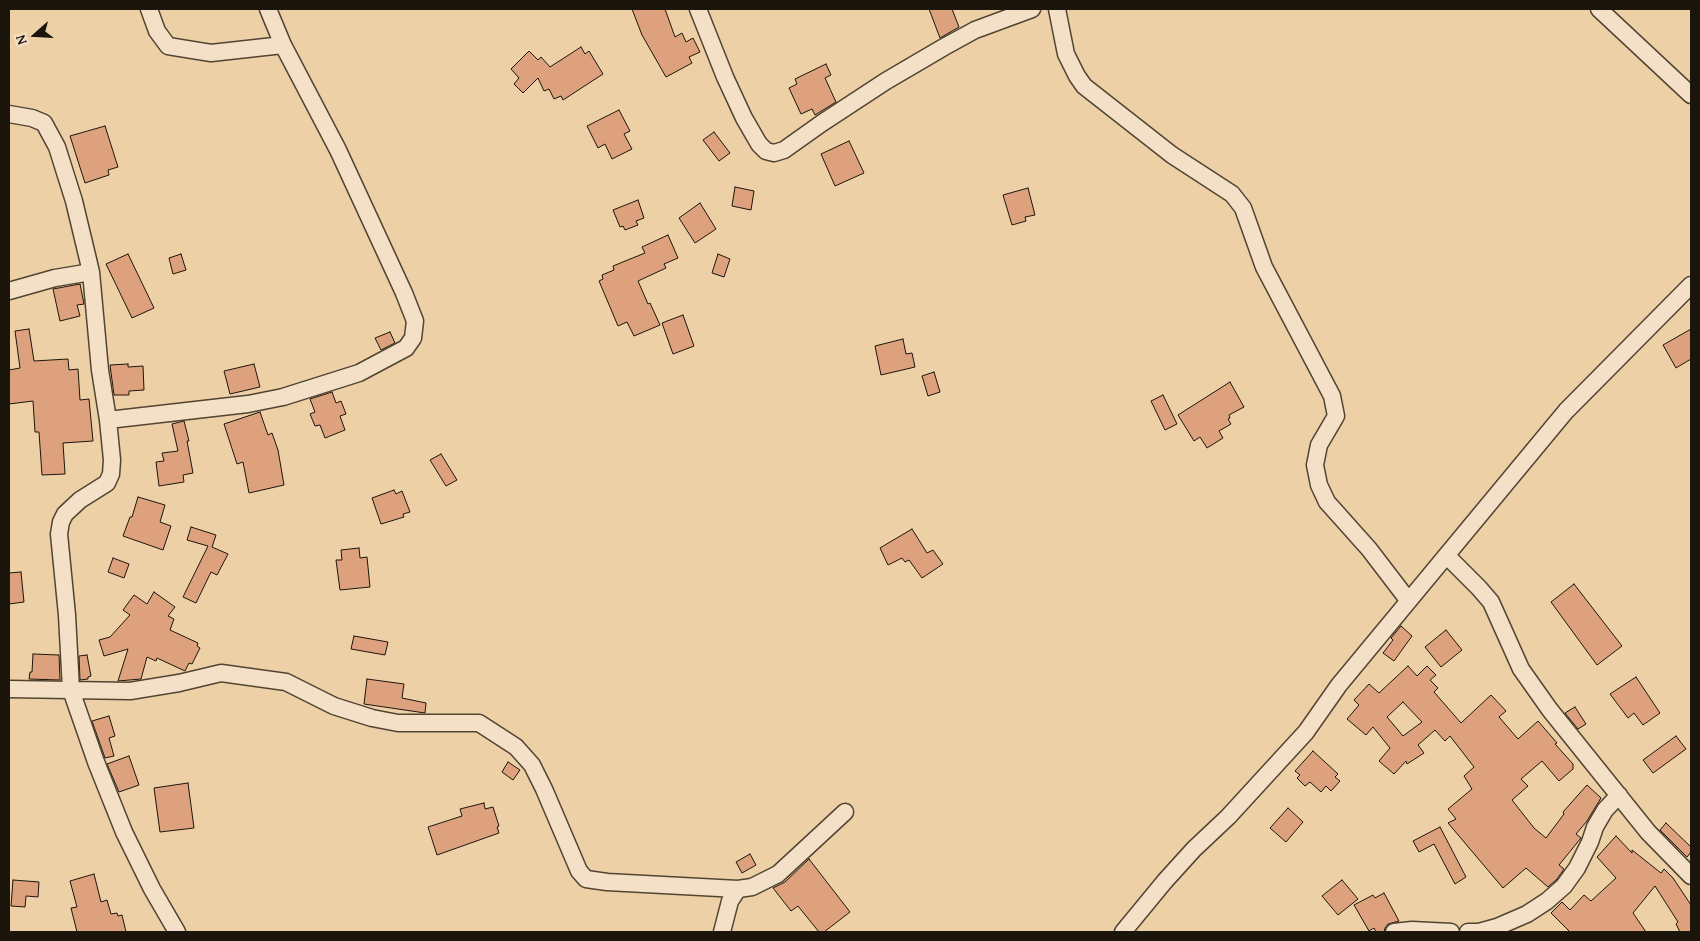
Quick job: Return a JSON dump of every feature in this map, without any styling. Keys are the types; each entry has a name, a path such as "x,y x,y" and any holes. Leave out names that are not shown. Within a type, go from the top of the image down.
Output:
{"street":[{"path":"149,9 157,31 168,46 182,50 212,53 283,45"},
{"path":"108,420 238,405 283,397 358,374 406,348 413,338 415,321 404,293 338,150 283,45 268,9"},
{"path":"698,9 721,69 744,118 759,144 766,151 774,153 784,150 886,81 959,38 974,30 1032,9"},
{"path":"1057,9 1066,54 1084,86 1172,155 1232,194 1242,208 1264,267 1325,380 1334,403 1336,416 1317,451 1315,465 1319,484 1327,502 1369,549 1408,600"},
{"path":"1599,9 1691,95"},
{"path":"9,114 32,118 44,123 58,147 74,201 91,272 100,370 108,420 112,460 111,474 107,483 80,500 66,514 60,522 58,534 67,615 71,690 96,762 124,832 152,889 178,932"},
{"path":"9,291 55,278 91,272"},
{"path":"1123,932 1165,880 1194,849 1228,818 1306,732 1338,685 1566,411 1691,285"},
{"path":"1447,556 1491,602 1521,668 1550,710 1648,832 1691,876"},
{"path":"9,690 130,691 179,683 221,673 286,682 334,706 380,720 398,723 479,723 516,747 532,766 544,789 579,871 586,879 607,882 738,889 752,887 778,874 845,812"},
{"path":"1468,932 1479,932 1496,927 1527,914 1547,901 1564,886 1576,868 1605,810 1619,795"},
{"path":"722,932 730,901 738,889"},
{"path":"1394,932 1412,930 1452,932"}],"building":[{"path":"632,9 665,9 675,37 682,33 686,42 693,38 700,52 689,57 692,63 666,77 642,35"},
{"path":"929,9 952,9 959,27 940,38"},
{"path":"581,47 585,54 589,51 603,74 563,100 561,96 554,99 549,89 544,91 538,78 523,93 514,84 519,78 511,69 529,51 538,60 541,57 550,67"},
{"path":"826,64 831,75 825,78 836,102 815,115 812,109 801,114 789,88 797,84 795,79"},
{"path":"619,110 630,131 624,134 632,149 612,159 605,144 598,148 587,126"},
{"path":"105,126 118,167 108,170 109,175 85,183 70,136"},
{"path":"714,132 730,153 719,161 703,140"},
{"path":"849,141 864,173 835,186 821,154"},
{"path":"735,187 754,191 751,210 732,206"},
{"path":"1028,188 1035,215 1025,217 1026,221 1012,225 1003,195"},
{"path":"638,200 644,218 636,221 638,225 625,230 623,226 620,227 613,210"},
{"path":"700,203 716,229 695,243 679,218"},
{"path":"668,235 678,258 664,264 666,268 638,281 660,325 634,336 627,322 618,326 599,281 603,279 602,275 614,270 613,266 645,253 642,247"},
{"path":"128,254 154,308 132,318 106,264"},
{"path":"181,254 186,270 173,274 169,258"},
{"path":"718,254 730,259 724,277 712,273"},
{"path":"80,284 84,304 77,305 80,316 60,321 53,289"},
{"path":"683,315 694,346 673,354 662,323"},
{"path":"29,329 34,361 68,359 69,370 78,369 80,400 89,399 93,441 63,443 65,474 42,475 39,432 35,432 33,401 9,404 9,370 20,368 15,331"},
{"path":"1691,329 1691,359 1676,368 1663,345"},
{"path":"390,332 395,343 381,350 375,338"},
{"path":"903,339 906,354 912,353 915,367 881,375 875,346"},
{"path":"128,364 128,367 143,366 144,390 129,391 129,395 114,395 110,365"},
{"path":"254,364 260,387 230,394 224,371"},
{"path":"934,372 940,392 928,396 922,376"},
{"path":"1230,382 1244,407 1229,415 1230,418 1228,419 1231,424 1219,431 1223,438 1207,448 1200,437 1194,441 1178,415"},
{"path":"332,392 336,403 341,401 346,414 340,416 345,430 325,438 320,425 315,426 310,414 315,412 310,399"},
{"path":"1163,395 1177,424 1165,430 1151,401"},
{"path":"260,412 268,435 272,433 278,450 284,485 249,493 243,462 237,464 224,424"},
{"path":"184,421 189,441 187,441 193,473 183,475 184,482 159,486 156,462 164,461 162,453 178,451 172,424"},
{"path":"441,454 457,480 446,486 430,460"},
{"path":"394,490 396,494 402,491 410,512 403,514 404,517 381,524 372,498"},
{"path":"138,497 165,505 160,522 171,526 163,550 123,536 130,517 132,517"},
{"path":"191,527 216,535 212,547 228,554 217,575 211,572 196,603 183,597 208,546 187,540"},
{"path":"912,529 927,553 933,550 943,564 922,578 909,560 905,562 902,558 888,565 880,548"},
{"path":"359,548 360,558 367,557 370,587 340,590 336,560 342,560 341,550"},
{"path":"113,558 129,564 124,578 108,572"},
{"path":"21,572 24,602 9,604 9,573"},
{"path":"1574,584 1622,646 1597,665 1551,602"},
{"path":"154,592 175,607 168,616 174,619 170,630 198,643 197,646 200,648 192,664 189,663 185,671 157,658 156,661 147,657 141,679 118,681 128,649 104,656 99,640 110,637 130,615 123,610 134,595 147,604"},
{"path":"1401,626 1412,636 1394,661 1383,653 1393,640 1391,638"},
{"path":"1446,630 1462,650 1441,667 1425,647"},
{"path":"354,636 388,642 385,655 351,649"},
{"path":"33,654 59,655 60,680 29,679 30,672 32,672"},
{"path":"87,655 91,676 88,679 80,680 79,656"},
{"path":"1408,666 1417,676 1427,666 1436,675 1430,680 1438,688 1434,692 1461,723 1491,695 1506,711 1499,717 1518,739 1538,721 1573,764 1573,769 1559,781 1542,761 1521,779 1528,786 1512,800 1534,828 1546,838 1564,814 1563,812 1587,785 1601,798 1587,821 1576,834 1581,838 1559,865 1564,869 1557,879 1548,887 1526,868 1503,888 1448,823 1456,819 1448,809 1472,789 1464,776 1474,767 1450,736 1445,741 1435,730 1418,745 1424,753 1407,764 1406,761 1394,774 1379,761 1390,748 1373,727 1366,735 1347,719 1359,705 1354,700 1369,684 1379,693","holes":["1403,702 1422,722 1403,736 1387,717"]},
{"path":"1636,677 1660,713 1643,725 1634,713 1628,718 1610,694"},
{"path":"367,679 404,684 402,698 426,703 425,713 364,704"},
{"path":"1575,707 1586,724 1578,729 1565,713"},
{"path":"109,716 115,736 109,738 114,756 105,758 92,721"},
{"path":"1676,736 1686,749 1653,773 1643,760"},
{"path":"1313,751 1338,774 1335,777 1340,781 1331,791 1326,786 1321,792 1310,782 1305,786 1297,778 1300,775 1295,771"},
{"path":"129,756 139,785 119,792 107,764"},
{"path":"508,762 520,770 513,780 502,772"},
{"path":"188,783 194,828 160,832 154,788"},
{"path":"484,803 485,809 493,807 499,826 497,827 499,833 437,855 428,827 462,816 460,809"},
{"path":"1288,808 1303,822 1286,842 1270,828"},
{"path":"1666,823 1691,847 1691,852 1687,857 1660,830"},
{"path":"1440,827 1466,877 1455,884 1434,844 1419,852 1413,841"},
{"path":"1616,836 1632,853 1632,850 1661,873 1664,869 1673,878 1691,905 1691,932 1680,932 1676,924 1678,922 1655,886 1633,913 1646,932 1570,932 1551,913 1562,902 1570,910 1584,895 1591,901 1616,878 1597,857"},
{"path":"750,854 756,865 742,873 736,862"},
{"path":"809,859 850,912 824,932 819,932 798,906 791,911 773,888 785,882"},
{"path":"94,874 101,902 107,900 111,914 117,913 118,916 122,915 126,932 77,932 71,908 77,907 70,881"},
{"path":"13,880 39,882 38,897 26,896 25,907 11,906"},
{"path":"1342,880 1358,899 1338,915 1322,896"},
{"path":"1384,893 1399,921 1388,924 1384,932 1376,932 1374,928 1369,931 1354,905 1373,895 1375,898"}]}
